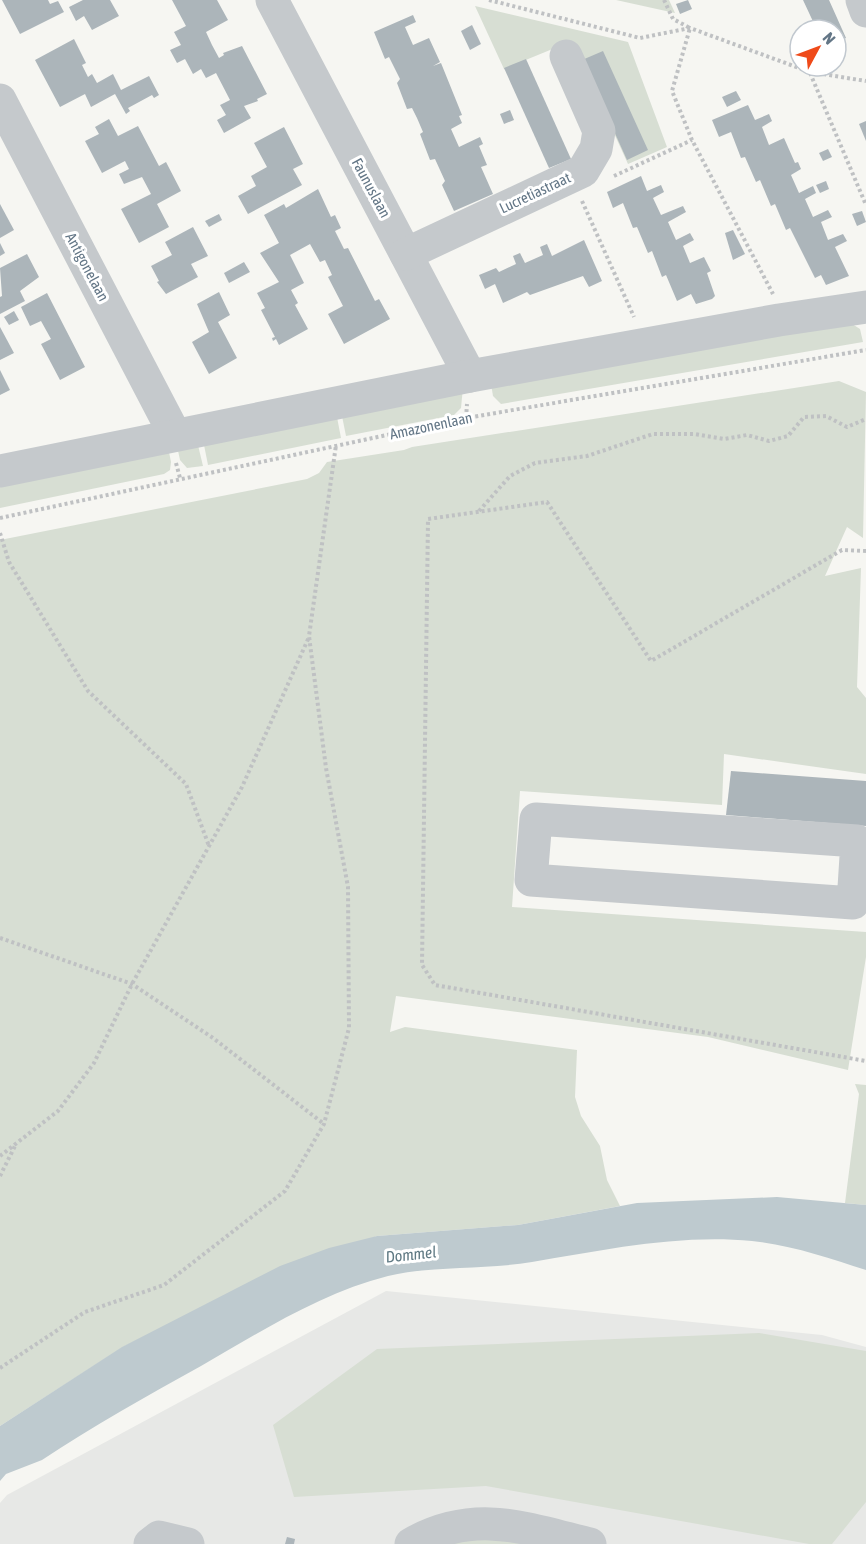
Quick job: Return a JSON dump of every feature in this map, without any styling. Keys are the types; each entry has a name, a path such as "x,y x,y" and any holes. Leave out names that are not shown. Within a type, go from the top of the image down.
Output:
{"street":[{"name":"Faunuslaan","path":"272,0 470,376"},
{"path":"862,0 866,11"},
{"name":"Lucretiastraat","path":"406,254 596,174 599,131 566,56"},
{"name":"Antigonelaan","path":"0,100 175,435"},
{"path":"0,471 470,376 647,346 779,320 866,307"},
{"path":"536,819 857,841 861,862 853,903 531,880 536,819"},
{"path":"411,1544 433,1531 470,1522 507,1523 590,1544"},
{"path":"150,1544 159,1537 188,1544"}],"path":[{"path":"489,0 640,38 690,28"},
{"path":"664,0 673,19 690,28 788,64"},
{"path":"690,28 672,91 692,140 774,295 779,320"},
{"path":"813,78 866,205"},
{"path":"847,78 866,81"},
{"path":"647,346 578,193 596,174 692,140"},
{"name":"Amazonenlaan","path":"0,518 466,418 866,350"},
{"path":"479,512 510,476 535,463 587,456 653,434 694,434 724,439 747,435 770,441 788,436 804,417 826,417 847,427 866,419"},
{"path":"0,1368 85,1312 164,1285 285,1191 324,1124 349,1028 348,887 326,768 309,636 336,446"},
{"path":"866,551 842,550 651,661 547,502 428,519 422,965 435,985 866,1061"},
{"path":"0,533 9,562 88,691 186,784 209,847"},
{"path":"0,1156 58,1111 94,1063 132,984 242,787 309,636"},
{"path":"0,938 132,984 213,1038 324,1124"},
{"path":"0,1176 16,1143"}],"shaded area":[{"path":"616,0 669,0 675,13"},
{"path":"475,6 628,42 667,147 628,164 572,41 504,69"},
{"path":"849,322 860,329 863,342 501,404 493,396 491,384"},
{"path":"839,381 866,392 863,538 847,527 825,576 861,568 857,687 866,698 866,774 724,754 722,805 520,791 512,907 866,932 866,957 848,1070 708,1037 396,996 390,1032 405,1027 577,1050 575,1097 581,1116 600,1146 607,1180 620,1206 518,1225 377,1236 175,1321 123,1347 0,1426 0,540 307,479 319,473 327,462"},
{"path":"463,387 461,408 454,415 346,436 341,411"},
{"path":"336,412 341,438 208,465 203,440"},
{"path":"197,441 203,466 187,468 180,460 177,446"},
{"path":"168,447 170,470 164,474 0,508 0,482"},
{"path":"855,1084 866,1085 866,1205 845,1203 859,1094"},
{"path":"386,1291 822,1335 866,1347 866,1544 0,1544 0,1503 7,1495"},
{"path":"759,1333 866,1351 866,1502 832,1544 809,1544 486,1486 294,1497 273,1425 377,1349"},
{"path":"454,1536 548,1544 431,1544"}],"water":[{"name":"Dommel","path":"777,1197 866,1205 866,1270 810,1252 767,1243 724,1239 669,1241 514,1264 424,1270 388,1276 339,1292 268,1327 120,1411 42,1460 6,1474 0,1481 0,1426 122,1347 280,1266 329,1248 377,1236 518,1225 637,1203"}],"building":[{"path":"2,0 48,0 50,4 58,1 64,12 20,34"},
{"path":"83,0 110,0 119,16 92,30 84,16 76,21 69,7"},
{"path":"172,0 217,0 228,20 206,32 212,45 219,58 224,55 223,53 242,46 267,94 257,99 258,101 244,106 251,118 224,133 217,120 226,115 220,105 230,100 216,73 206,78 201,69 193,74 185,59 177,63 170,50 181,45 174,32 186,26"},
{"path":"688,0 692,9 680,14 676,4"},
{"path":"803,0 829,0 837,18 811,18"},
{"path":"413,15 416,22 405,27 413,45 429,38 440,62 433,66 441,63 462,115 459,116 462,123 451,129 459,147 480,137 483,144 479,146 487,165 481,167 493,194 454,211 442,185 445,181 435,159 430,160 420,134 423,132 417,118 412,108 407,109 397,83 400,79 389,57 385,59 374,32"},
{"path":"472,25 481,44 470,50 461,31"},
{"path":"74,39 86,63 82,65 88,77 92,74 97,83 113,74 121,90 149,76 159,95 154,98 152,95 128,108 130,111 126,114 115,94 91,107 85,94 60,107 35,60"},
{"path":"603,51 648,150 627,160 582,60"},
{"path":"526,59 571,159 549,168 504,68"},
{"path":"736,91 741,100 727,107 722,97"},
{"path":"748,105 755,120 769,114 772,121 762,127 769,145 784,138 795,163 798,162 801,169 791,175 799,193 813,186 816,193 805,199 813,217 828,210 832,217 821,222 828,240 843,234 847,241 835,247 849,276 826,285 821,275 815,278 790,228 786,230 775,204 771,206 760,180 756,182 745,157 741,158 731,132 719,137 712,120"},
{"path":"510,110 514,120 504,124 500,114"},
{"path":"109,119 118,136 138,126 159,166 166,162 181,191 157,204 169,227 139,243 121,209 151,194 142,177 124,184 119,174 129,169 125,161 102,173 85,141 99,134 95,127"},
{"path":"866,121 866,141 859,124"},
{"path":"284,127 303,164 293,169 302,185 248,214 238,196 256,186 251,176 267,167 254,143"},
{"path":"828,149 832,157 823,161 819,153"},
{"path":"641,176 647,191 661,185 664,192 653,198 661,215 683,206 686,212 668,222 676,240 690,233 694,240 683,246 690,263 704,257 711,271 707,273 715,296 712,299 696,304 691,294 677,301 666,275 662,277 652,251 648,253 637,227 633,228 623,203 613,208 607,192"},
{"path":"826,181 829,189 820,193 816,185"},
{"path":"318,189 331,217 335,215 341,228 335,231 344,249 348,248 375,301 379,299 390,319 344,344 328,314 343,306 328,277 332,275 325,260 320,262 310,244 290,255 304,283 291,290 298,303 295,305 308,329 279,345 276,339 273,341 272,338 275,337 261,310 265,308 257,293 279,282 260,253 279,243 264,215 284,204 286,208"},
{"path":"0,204 14,230 0,238"},
{"path":"862,211 866,222 857,226 852,214"},
{"path":"219,214 222,220 209,227 205,221"},
{"path":"193,227 208,256 191,264 198,277 166,294 157,282 159,281 151,266 172,255 165,242"},
{"path":"733,230 745,254 733,260 725,233"},
{"path":"584,240 602,281 589,287 583,276 530,295 527,292 503,303 495,284 485,289 479,275 496,268 499,272 516,264 513,256 520,253 525,263 543,255 540,247 547,244 552,256"},
{"path":"0,243 5,253 0,256"},
{"path":"27,254 39,277 20,291 25,301 0,314 0,297 2,296 0,268"},
{"path":"244,262 250,272 229,283 224,273"},
{"path":"219,292 230,315 218,322 237,358 209,374 192,342 209,332 197,304"},
{"path":"47,293 85,367 60,380 41,344 51,339 41,321 30,326 21,307"},
{"path":"14,311 19,320 9,325 4,317"},
{"path":"0,327 14,353 0,360"},
{"path":"0,370 10,390 0,395"},
{"path":"731,771 866,781 866,826 726,815"},
{"path":"287,1537 295,1539 294,1544 285,1544"}]}
